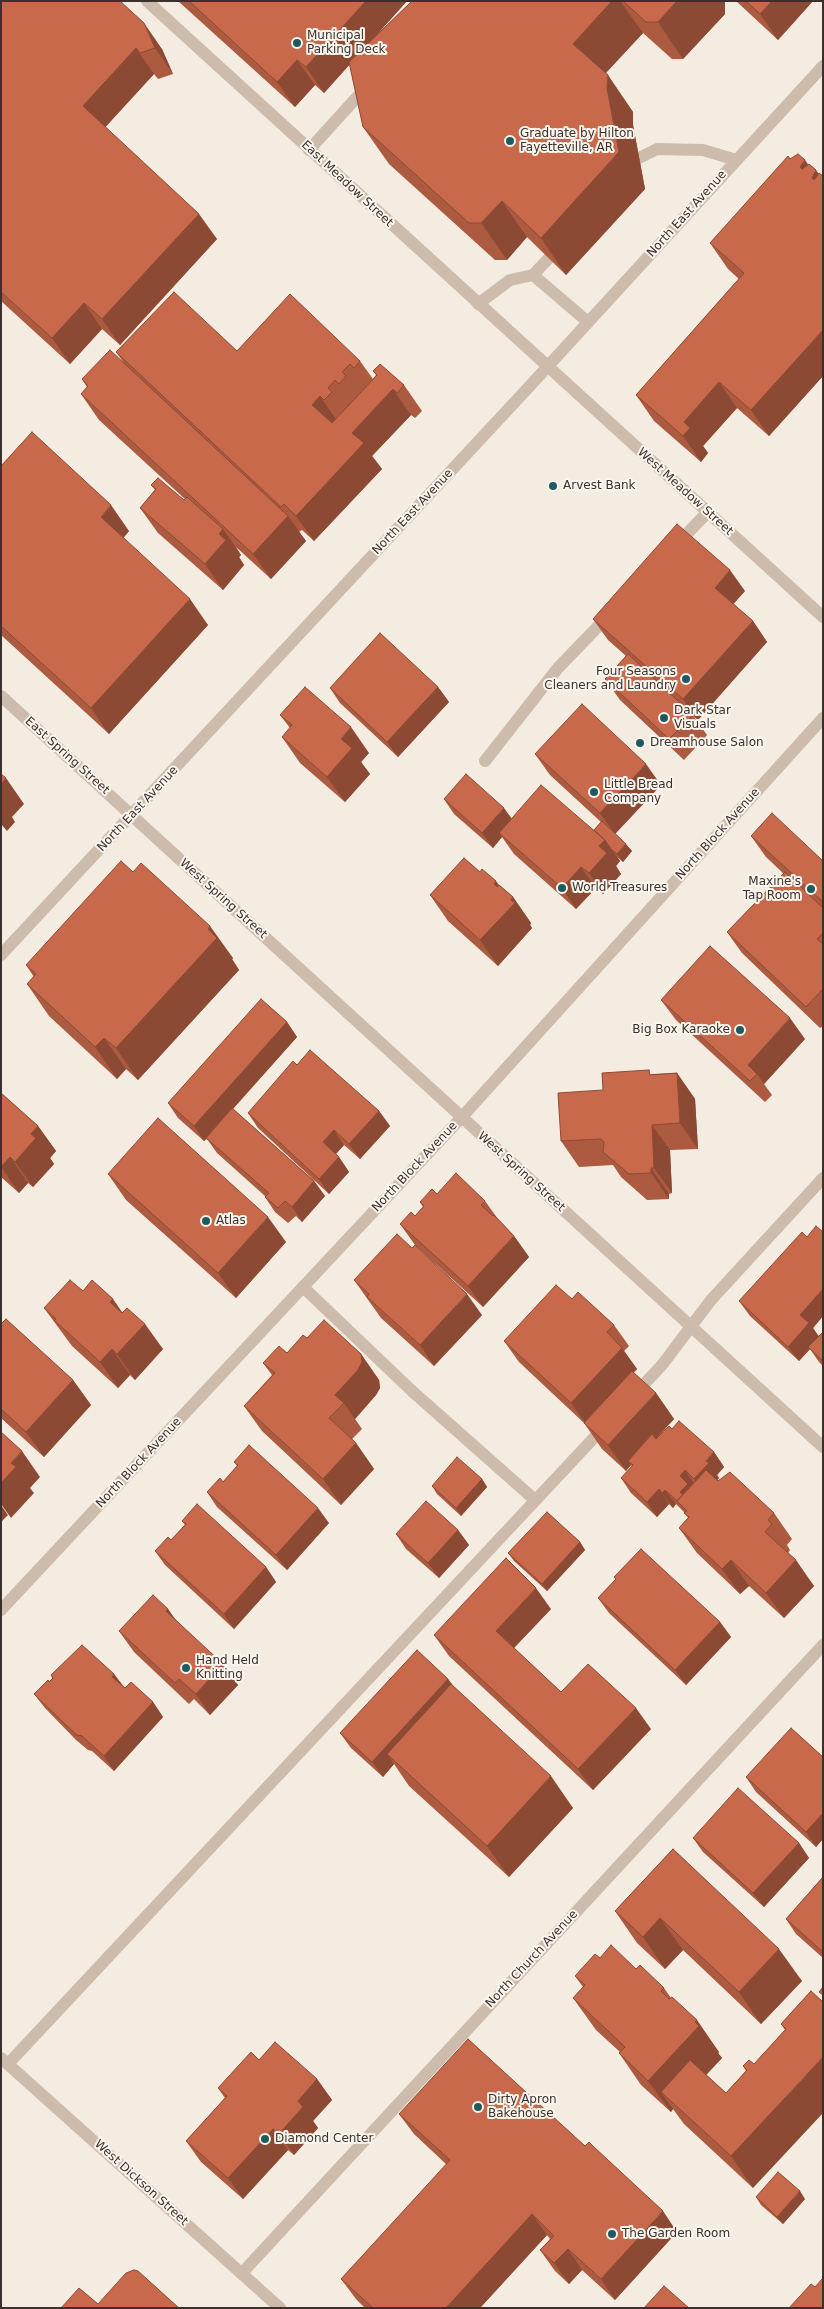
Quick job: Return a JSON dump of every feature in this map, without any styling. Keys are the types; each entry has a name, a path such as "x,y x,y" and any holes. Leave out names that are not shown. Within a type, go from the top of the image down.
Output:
{"street":[{"name":"East Meadow Street","path":"147,1 546,367"},
{"name":"North East Avenue","path":"1,955 132,816 823,66"},
{"path":"309,150 374,79"},
{"path":"639,158 657,149 703,150 736,160"},
{"path":"478,304 510,280 533,274 549,258"},
{"path":"533,274 588,322"},
{"name":"West Meadow Street","path":"546,367 823,617"},
{"path":"667,554 707,513"},
{"path":"485,761 558,668 619,604"},
{"name":"East Spring Street","path":"1,696 132,816"},
{"name":"North Block Avenue","path":"1,1610 461,1118 823,718"},
{"name":"West Spring Street","path":"132,816 823,1447"},
{"path":"4,2061 662,1365 711,1300 823,1178"},
{"path":"303,1287 412,1391 535,1500"},
{"name":"North Church Avenue","path":"242,2273 823,1644"},
{"name":"West Dickson Street","path":"4,2061 280,2308"}],"building":[{"path":"1,1 120,1 144,23 155,48 140,53 136,48 83,106 199,214 102,319 84,303 52,338 1,292"},
{"path":"189,1 366,1 306,67 297,60 277,82"},
{"name":"Graduate by Hilton Fayetteville, AR","path":"412,1 612,1 573,44 608,75 607,88 619,152 541,238 502,201 481,223 469,223 363,127 349,62"},
{"path":"623,1 677,1 658,22 646,22"},
{"path":"746,1 772,1 760,14"},
{"path":"798,154 805,160 800,167 802,169 809,164 816,170 812,178 814,180 819,173 823,176 823,330 751,410 719,382 684,422 690,428 683,436 636,395 744,273 710,243 788,156 790,159"},
{"path":"174,292 237,351 290,294 360,361 354,368 350,364 342,372 346,376 339,384 335,380 328,388 332,392 324,400 320,396 312,405 332,423 377,375 373,371 380,364 404,385 397,393 393,389 352,433 364,443 296,516 284,504 281,507 116,352"},
{"path":"110,350 288,516 253,554 81,394 88,386 82,379"},
{"path":"32,432 111,505 101,517 190,599 91,708 1,626 1,466"},
{"path":"158,478 184,500 187,497 223,529 219,534 226,540 205,564 140,508 156,489 151,485"},
{"path":"677,524 730,570 715,588 753,621 683,699 593,619"},
{"path":"380,633 438,687 387,742 330,688"},
{"name":"Dark Star Visuals","path":"628,654 693,715 669,739 605,679"},
{"path":"305,687 351,727 341,739 352,748 327,777 282,737 292,725 280,715"},
{"path":"582,704 646,764 600,813 535,754"},
{"path":"1,774 6,778 1,784"},
{"path":"466,774 504,808 482,833 444,799"},
{"path":"541,785 605,840 599,846 607,853 589,873 581,867 562,888 499,833"},
{"name":"Maxine's Tap Room","path":"772,813 823,861 823,902 751,836"},
{"path":"602,821 626,844 617,854 594,830"},
{"path":"464,858 480,872 482,869 496,881 494,884 497,887 499,885 513,897 511,900 515,903 480,940 430,895"},
{"path":"121,861 133,872 141,863 210,926 208,929 217,938 116,1048 104,1038 95,1047 27,984 36,974 26,965"},
{"path":"785,872 823,908 823,933 817,939 823,944 823,989 806,1007 727,932"},
{"name":"Big Box Karaoke","path":"710,946 790,1018 748,1065 757,1074 750,1081 661,1000"},
{"path":"261,999 287,1022 194,1126 168,1103"},
{"path":"310,1050 379,1111 349,1144 334,1130 323,1142 339,1157 319,1179 248,1113 293,1061 297,1065"},
{"path":"649,1070 650,1075 677,1073 680,1123 652,1125 654,1168 651,1168 651,1173 629,1174 603,1152 604,1142 601,1139 561,1141 558,1093 603,1090 602,1073"},
{"path":"1,1093 38,1126 31,1134 36,1138 15,1162 10,1157 1,1167"},
{"path":"232,1108 314,1181 292,1207 285,1201 278,1208 265,1197 269,1193 206,1138"},
{"name":"Atlas","path":"158,1118 268,1217 218,1273 108,1174"},
{"path":"456,1173 485,1201 481,1205 494,1215 514,1236 468,1286 400,1224 411,1212 415,1216 424,1206 420,1202 432,1189 437,1194"},
{"path":"816,1226 823,1232 823,1289 800,1315 809,1323 788,1347 739,1301 802,1232 807,1237"},
{"path":"397,1234 412,1248 415,1245 467,1294 420,1345 367,1297 369,1294 354,1280"},
{"path":"70,1280 83,1291 92,1280 113,1299 110,1302 122,1313 127,1308 145,1324 117,1354 112,1349 100,1362 54,1320 56,1319 44,1308"},
{"path":"556,1285 572,1299 578,1292 614,1325 607,1332 622,1348 571,1403 504,1341"},
{"path":"6,1319 73,1380 26,1432 1,1409 1,1324"},
{"path":"324,1320 361,1354 362,1362 358,1370 335,1395 344,1403 329,1418 356,1443 323,1479 244,1406 275,1373 263,1363 279,1346 287,1353 303,1335 307,1338"},
{"path":"823,1332 823,1361 808,1347"},
{"path":"632,1371 656,1393 608,1445 584,1423"},
{"path":"679,1421 714,1452 706,1461 709,1463 694,1479 685,1470 680,1476 688,1484 680,1492 683,1495 677,1501 665,1490 662,1493 659,1489 647,1502 621,1478 633,1465 628,1461 652,1434 656,1439 669,1426 672,1429"},
{"path":"1,1432 22,1451 11,1463 16,1467 1,1483"},
{"path":"249,1445 318,1508 276,1555 207,1492 220,1478 223,1482 238,1465 234,1462"},
{"path":"457,1457 482,1479 456,1508 432,1486"},
{"path":"706,1470 718,1481 730,1472 774,1513 768,1520 772,1524 765,1532 796,1560 766,1593 731,1560 722,1569 679,1528 689,1517 684,1513 687,1511 677,1501"},
{"path":"426,1501 458,1530 428,1563 396,1534"},
{"path":"197,1504 266,1567 224,1614 155,1551 168,1537 171,1540 186,1524 182,1521"},
{"path":"547,1512 580,1542 542,1584 508,1553"},
{"path":"641,1549 720,1622 675,1670 598,1598 616,1579 614,1577"},
{"path":"506,1558 536,1588 496,1631 561,1692 588,1664 636,1708 578,1769 434,1635"},
{"name":"Hand Held Knitting","path":"153,1595 168,1609 166,1611 223,1664 196,1694 179,1679 175,1683 119,1631"},
{"path":"82,1645 114,1674 112,1677 125,1688 131,1682 153,1702 104,1756 82,1736 77,1735 34,1694 48,1680 49,1682 53,1678 51,1675"},
{"path":"417,1650 448,1679 372,1762 340,1733"},
{"path":"451,1684 551,1776 487,1846 387,1754"},
{"path":"791,1728 823,1757 823,1813 806,1832 746,1777"},
{"path":"738,1788 799,1843 753,1893 693,1838"},
{"path":"673,1849 779,1949 739,1992 660,1918 643,1937 615,1911"},
{"path":"823,1877 823,1952 786,1919"},
{"path":"611,1945 636,1969 640,1965 664,1988 661,1991 669,1999 672,1997 697,2020 695,2022 699,2026 648,2081 619,2053 625,2047 573,1998 585,1985 575,1976 595,1954 600,1958"},
{"path":"823,1987 823,1995 819,1992"},
{"path":"811,1991 823,2002 823,2057 731,2156 661,2092 690,2060 726,2093 747,2070 743,2066 749,2060 754,2064 786,2029 781,2024"},
{"path":"468,2039 585,2146 589,2142 663,2211 601,2279 568,2249 554,2263 540,2250 554,2236 532,2214 446,2308 373,2308 341,2279 450,2160 399,2114"},
{"path":"275,2042 317,2079 298,2101 303,2107 279,2134 273,2129 228,2178 186,2141 227,2096 218,2088 251,2052 259,2060"},
{"path":"778,2172 800,2191 777,2217 756,2197"},
{"path":"134,2270 138,2271 179,2308 61,2308 79,2288 98,2304 126,2273"},
{"path":"823,2278 823,2308 789,2308 811,2284 815,2287"},
{"path":"664,2286 689,2308 644,2308"}],"place":[{"name":"Municipal Parking Deck","path":"297,43"},
{"name":"Graduate by Hilton Fayetteville, AR","path":"510,141"},
{"name":"Arvest Bank","path":"553,486"},
{"name":"Four Seasons Cleaners and Laundry","path":"686,679"},
{"name":"Dark Star Visuals","path":"664,718"},
{"name":"Dreamhouse Salon","path":"640,743"},
{"name":"Little Bread Company","path":"594,792"},
{"name":"World Treasures","path":"562,888"},
{"name":"Maxine's Tap Room","path":"811,889"},
{"name":"Big Box Karaoke","path":"740,1030"},
{"name":"Atlas","path":"206,1221"},
{"name":"Hand Held Knitting","path":"186,1668"},
{"name":"Dirty Apron Bakehouse","path":"478,2107"},
{"name":"Diamond Center","path":"265,2139"},
{"name":"The Garden Room","path":"612,2234"}]}
